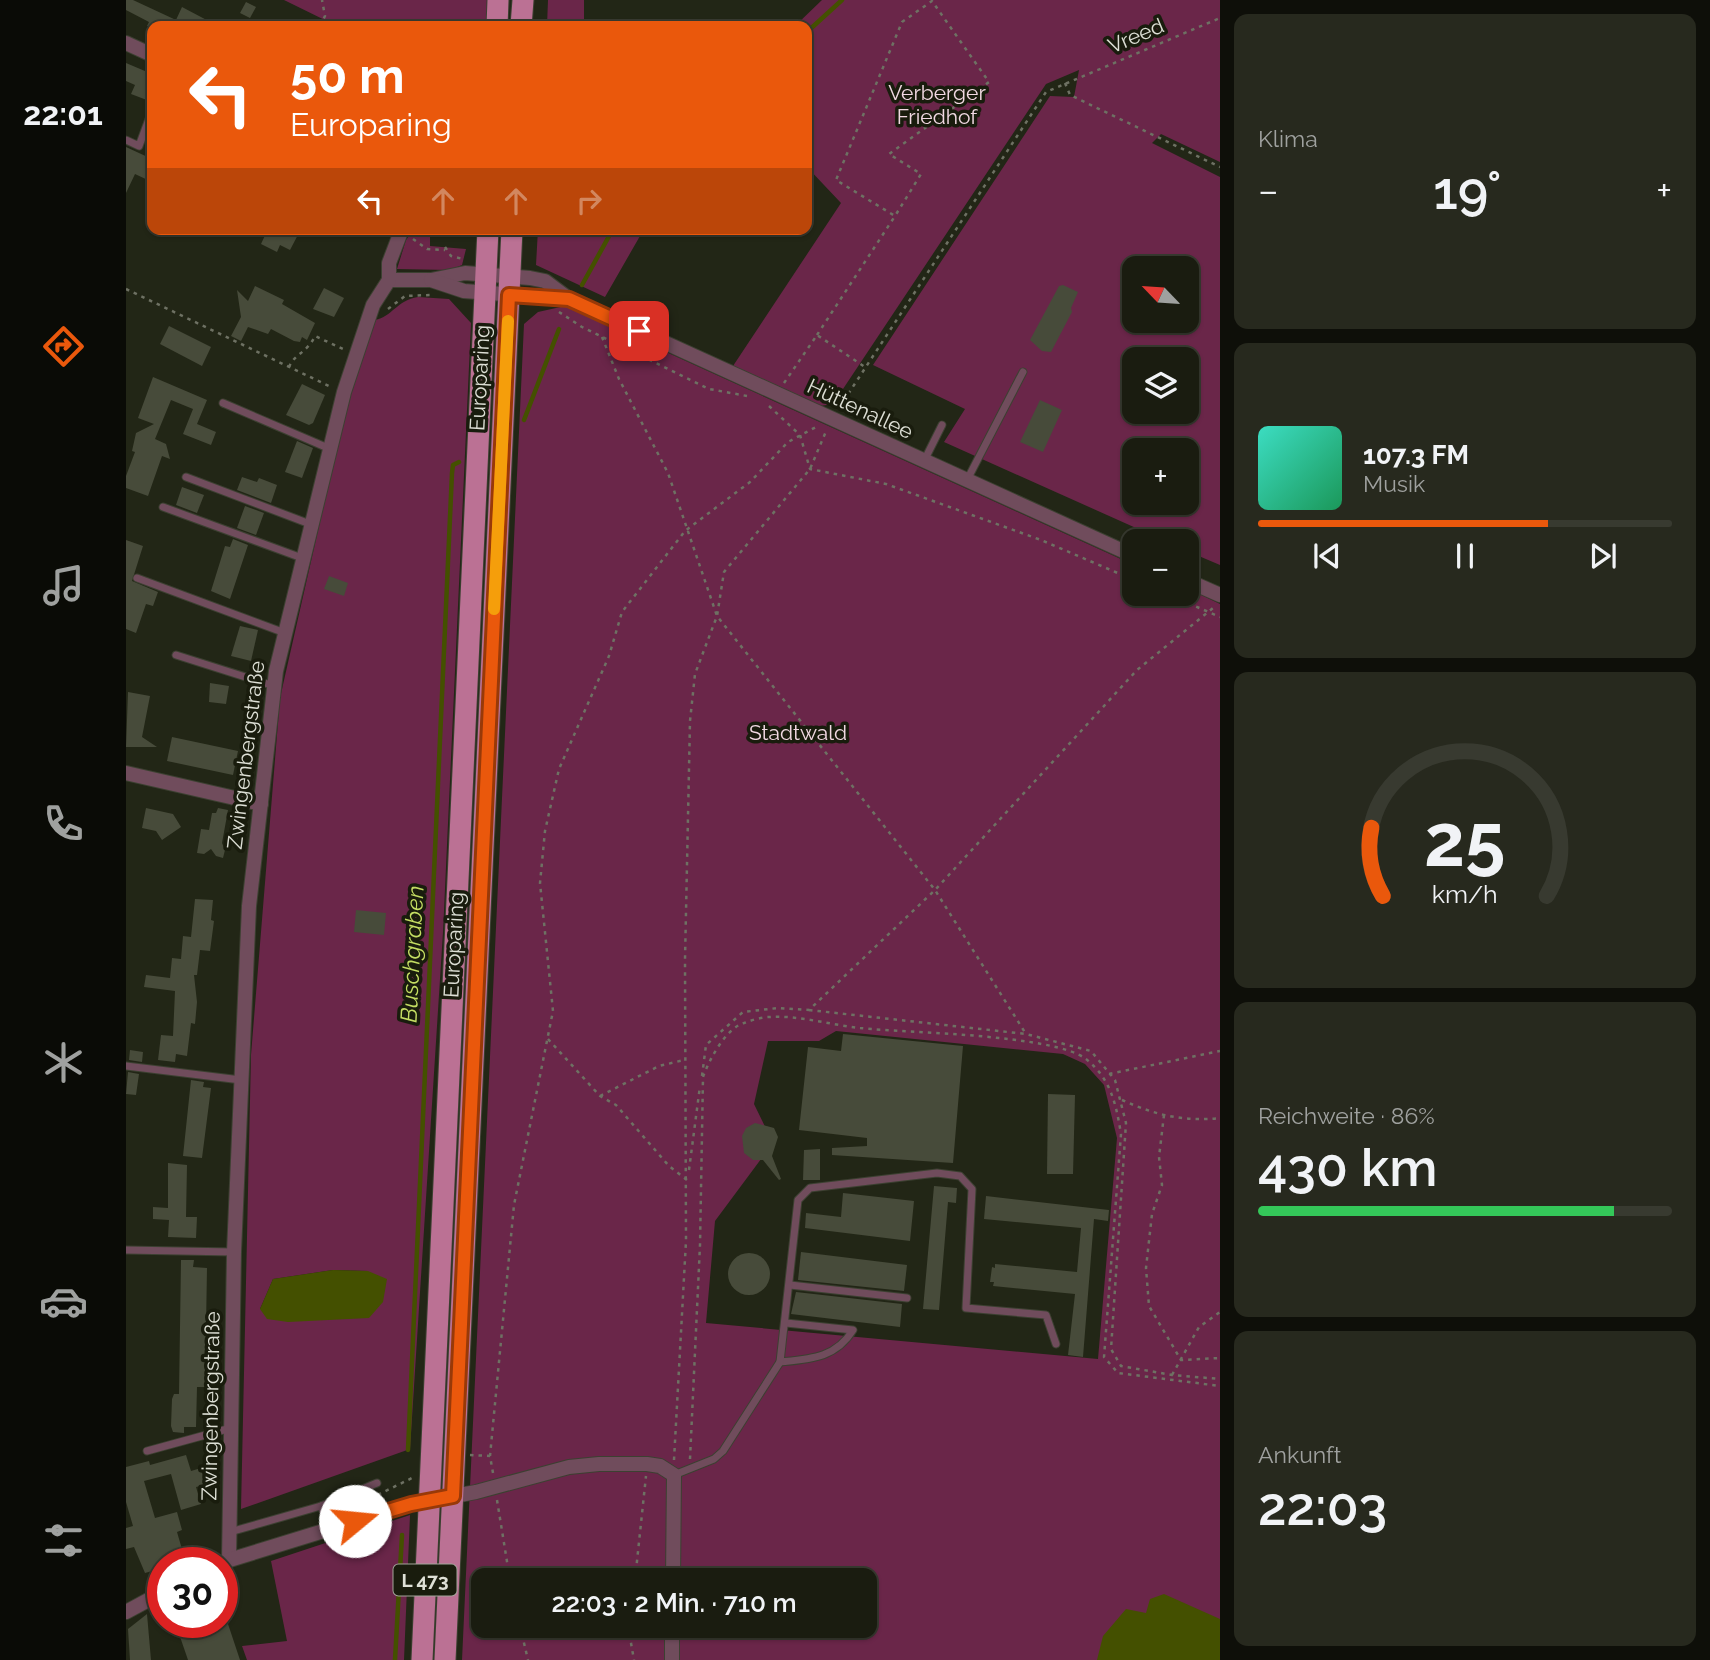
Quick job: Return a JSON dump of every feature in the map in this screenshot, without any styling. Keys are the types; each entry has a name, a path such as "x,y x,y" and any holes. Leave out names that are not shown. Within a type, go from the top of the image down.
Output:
{"main road":[{"path":"497,21 498,0"},
{"path":"522,21 523,0"},
{"name":"Europaring","path":"422,1660 488,235"},
{"name":"Europaring","path":"446,1660 512,235"}],"street":[{"path":"126,43 147,53"},
{"name":"Zwingenbergstraße","path":"228,1547 233,1252 249,906 274,686 328,448 356,354 370,314 389,280 389,263 400,235"},
{"path":"389,280 431,280 465,273 485,284"},
{"name":"Hüttenallee","path":"485,284 510,286 545,281 569,299 1122,551"},
{"path":"1199,586 1220,596"},
{"path":"126,773 261,804"},
{"path":"647,1464 660,1466 677,1474 673,1568"},
{"name":"Zwingenbergstraße","path":"238,1557 429,1500 569,1467 647,1464"},
{"path":"126,1612 147,1601"},
{"path":"672,1638 672,1660"}],"lane":[{"path":"126,140 139,146 147,124"},
{"path":"967,481 1023,372"},
{"path":"223,403 328,448"},
{"path":"924,461 942,425"},
{"path":"186,477 310,524"},
{"path":"163,507 302,558"},
{"path":"137,578 285,633"},
{"path":"176,655 274,686"},
{"path":"126,1066 241,1080"},
{"path":"677,1474 714,1459 723,1451 780,1362 798,1200 810,1188 937,1173 960,1176 972,1189 966,1308 1046,1315 1056,1345"},
{"path":"126,1250 233,1252"},
{"path":"790,1285 907,1298"},
{"path":"780,1362 821,1358 845,1344 853,1330 786,1323"},
{"path":"147,1451 232,1428"},
{"path":"230,1532 321,1506 377,1483"},
{"path":"321,1506 330,1528"}],"path":[{"path":"322,0 325,16 322,21"},
{"path":"779,395 895,216 921,174 889,154 989,82 932,1 902,22 836,180 895,216"},
{"name":"Vreed","path":"687,1180 685,1059 690,721 695,674 717,616 724,572 810,469 831,419 1046,92 1220,18"},
{"path":"1065,83 1070,95 1220,167"},
{"path":"408,235 427,249 445,249 451,256 466,259"},
{"path":"126,289 344,392"},
{"path":"370,314 382,314 405,296 434,296"},
{"path":"549,308 602,337 709,388 746,396 771,407 800,435 810,469 886,484 1041,540 1122,575"},
{"path":"817,335 866,368"},
{"path":"289,367 291,361 309,350 315,336 356,354"},
{"path":"602,337 619,379 667,473 685,531 717,616 935,890 1026,1034"},
{"path":"507,1568 500,1535 490,1456 514,1205 553,1011 540,883 545,831 559,769 609,656 622,612 685,531 750,482 788,442 800,435"},
{"path":"1195,606 1220,617"},
{"path":"809,1010 935,890 1137,670 1209,612"},
{"path":"677,1474 687,1180 706,1045 743,1012 778,1008 809,1010 1026,1034 1091,1051 1110,1074 1122,1100 1126,1123 1111,1349 1121,1366 1172,1375 1220,1379"},
{"path":"677,1474 690,1459 700,1245 703,1077 711,1056 740,1024 770,1017 861,1028 1027,1042 1066,1050 1084,1058 1105,1077 1115,1098 1121,1134 1104,1357 1118,1373 1220,1386"},
{"path":"548,1039 600,1096 616,1105 669,1166 687,1180"},
{"path":"1110,1074 1220,1051"},
{"path":"600,1096 659,1066 685,1059"},
{"path":"1122,1100 1164,1115 1192,1121 1220,1118"},
{"path":"1164,1115 1160,1157 1162,1185 1152,1214 1146,1268 1149,1306 1181,1360"},
{"path":"1172,1375 1199,1327 1220,1312"},
{"path":"1181,1360 1220,1358"},
{"path":"636,1568 647,1464"},
{"path":"523,1638 528,1660"},
{"path":"630,1638 634,1660"}],"green space":[{"path":"284,0 488,0 486,21 327,21"},
{"path":"548,0 584,0 584,21 547,21"},
{"name":"Verberger Friedhof","path":"822,0 1220,0 1220,162 1161,134 1152,143 1220,177 1220,565 1199,556 1199,529 1138,529 944,442 965,409 873,365 1050,96 1074,97 1079,70 1046,84 833,404 820,406 733,366 841,203 812,172 812,21 800,21"},
{"path":"410,235 430,235 430,246 466,249 462,265 450,270 397,269"},
{"path":"538,235 641,235 605,297 536,265"},
{"path":"411,299 449,299 471,323 443,932 410,1449 241,1509 251,1055 280,698 351,385 375,320","holes":["333,1270 368,1271 260,1309 273,1279"]},
{"name":"Stadtwald","path":"565,306 1122,560 1122,606 1199,606 1199,594 1220,604 1220,1660 462,1660 524,324 538,312","holes":["836,1031 1063,1054 1085,1064 1104,1085 1117,1138 1098,1359 706,1323 715,1221 773,1143 754,1104 768,1041 819,1041"]},
{"path":"410,1515 404,1660 247,1660 242,1646 287,1641 271,1561"}],"shaded area":[{"path":"333,1270 368,1271 387,1279 383,1302 369,1318 288,1322 267,1319 260,1309 273,1279"},
{"path":"1164,1594 1220,1619 1220,1660 1097,1660 1103,1636 1126,1609 1146,1613 1150,1599"}],"building":[{"path":"126,0 133,0 176,20 182,7 209,21 147,21 126,10"},
{"path":"246,2 256,7 250,18 240,13"},
{"path":"126,63 147,72 147,100 131,94 135,85 126,81"},
{"path":"126,147 147,157 147,180 135,174 126,193"},
{"path":"265,235 298,235 290,250 280,245 277,252 261,244"},
{"path":"1063,285 1078,292 1071,308 1072,312 1051,352 1042,351 1030,340 1059,286"},
{"path":"255,286 284,300 282,304 315,323 307,340 302,337 300,342 294,341 271,329 268,334 248,327 241,341 231,336 241,317 237,290 248,301"},
{"path":"324,288 344,298 334,317 313,309"},
{"path":"169,326 211,347 202,366 160,344"},
{"path":"153,377 207,400 197,424 216,432 211,445 183,434 193,409 171,400 155,439 166,444 170,459 162,456 148,496 126,488 126,476 135,452 132,451 136,433 154,424 138,418"},
{"path":"302,384 325,395 313,423 309,425 286,415"},
{"path":"1040,400 1062,410 1043,452 1020,442"},
{"path":"297,441 313,448 302,478 285,472"},
{"path":"242,477 257,482 259,478 277,485 271,503 237,490"},
{"path":"182,487 204,495 197,513 176,505"},
{"path":"245,506 264,513 256,535 237,528"},
{"path":"233,539 248,545 230,599 211,591 225,546 230,547"},
{"path":"126,540 143,546 132,581 158,592 153,606 146,604 136,633 126,629"},
{"path":"329,576 348,583 344,596 324,589"},
{"path":"240,626 258,630 251,661 231,656"},
{"path":"210,683 229,686 226,704 209,702"},
{"path":"128,692 150,696 142,737 157,747 126,747"},
{"path":"172,737 238,751 233,775 167,761"},
{"path":"146,808 173,814 181,827 162,840 156,831 142,828"},
{"path":"218,808 228,810 222,843 225,850 223,858 216,856 211,849 204,854 197,853 201,829 209,830 212,813 216,813"},
{"path":"195,899 213,900 211,920 214,921 210,951 200,950 197,975 194,975 197,1002 195,1024 191,1023 187,1056 176,1054 175,1062 158,1060 161,1035 173,1036 175,991 144,987 146,975 170,978 172,958 181,959 183,936 191,937"},
{"path":"356,910 386,913 384,935 354,932"},
{"path":"843,1034 963,1046 953,1163 832,1155 832,1148 867,1146 867,1138 799,1130 808,1047 841,1051"},
{"path":"130,1050 143,1052 142,1062 129,1060"},
{"path":"128,1072 139,1074 136,1095 126,1094"},
{"path":"191,1080 204,1082 203,1087 211,1088 202,1158 183,1156"},
{"path":"1048,1094 1075,1095 1073,1174 1047,1174"},
{"path":"755,1123 774,1128 778,1137 772,1156 781,1179 779,1180 763,1160 753,1160 744,1153 742,1136 746,1128"},
{"path":"820,1149 820,1180 803,1180 804,1150"},
{"path":"168,1163 187,1165 186,1217 197,1217 196,1238 168,1237 169,1220 153,1219 153,1207 168,1208"},
{"path":"934,1186 957,1188 956,1203 948,1202 939,1310 923,1309"},
{"path":"843,1193 914,1201 910,1241 805,1228 806,1213 841,1217"},
{"path":"986,1196 1109,1210 1108,1221 1094,1219 1083,1357 1068,1355 1075,1294 993,1286 994,1282 990,1282 995,1264 1077,1272 1081,1228 984,1219"},
{"path":"801,1252 907,1265 904,1291 798,1280"},
{"path":"749,1253 764,1259 770,1274 764,1289 749,1295 734,1289 728,1274 734,1259"},
{"path":"181,1260 194,1260 193,1267 207,1268 205,1387 197,1387 196,1427 184,1427 184,1433 173,1432 171,1426 172,1399 174,1394 179,1394"},
{"path":"796,1292 902,1304 900,1327 791,1314"},
{"path":"186,1455 191,1471 201,1468 205,1485 196,1487 201,1504 181,1510 171,1474 144,1481 155,1518 177,1512 182,1530 177,1532 181,1547 147,1547 145,1573 134,1547 126,1549 126,1528 133,1526 126,1502 126,1467 149,1461 150,1465"},
{"path":"147,1614 151,1660 130,1660 128,1629"},
{"path":"180,1638 233,1638 240,1660 188,1660"}],"waterway":[{"name":"Buschgraben","path":"812,27 842,0"},
{"name":"Buschgraben","path":"582,285 610,235"},
{"name":"Buschgraben","path":"524,420 559,329"},
{"name":"Buschgraben","path":"408,1450 452,473 453,465 459,462"},
{"name":"Buschgraben","path":"395,1660 402,1535"}],"slow traffic":[{"path":"494,609 508,321"}],"route":[{"path":"355,1521 411,1504 453,1496 509,295 569,299 639,331"}]}
